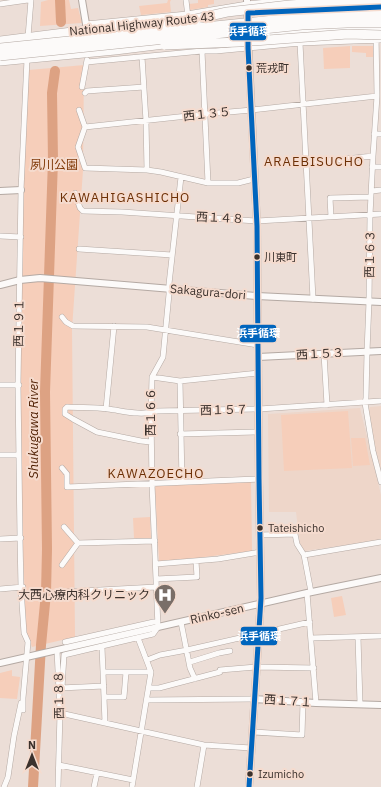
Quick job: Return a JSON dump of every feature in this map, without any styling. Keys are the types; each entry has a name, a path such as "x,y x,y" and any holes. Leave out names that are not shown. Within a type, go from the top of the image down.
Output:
{"highway":[{"path":"100,42 122,31 187,21 228,12 318,2 351,1 378,4"},
{"name":"National Highway Route 43","path":"0,40 28,32 187,16 247,6 378,4"},
{"path":"0,56 302,17 381,15"},
{"name":"National Highway Route 43","path":"0,61 115,50 190,40 336,28 380,32"},
{"path":"0,48 100,42 190,44 239,42 380,32"}],"street":[{"path":"0,4 28,0"},
{"path":"28,32 31,0"},
{"path":"82,0 86,26 187,16"},
{"path":"186,0 190,40"},
{"path":"248,787 261,603 261,552 257,221 247,6 287,0"},
{"name":"西１６３","path":"378,4 380,32 370,215 369,301 365,403 381,482"},
{"path":"82,87 87,61 300,43 380,32"},
{"path":"300,43 313,299"},
{"path":"202,51 208,184"},
{"path":"142,57 147,170"},
{"name":"西１９１","path":"23,710 28,642 22,587 20,538 18,385 22,190 27,59"},
{"path":"85,93 87,91 144,87"},
{"name":"西１３５","path":"85,128 377,96"},
{"path":"79,110 85,128 78,147 85,168 147,170 208,184 238,183 254,179"},
{"path":"374,134 381,134"},
{"path":"307,163 373,156"},
{"path":"372,167 381,167"},
{"name":"西１６６","path":"158,624 152,484 152,376 163,357 181,177"},
{"path":"0,192 22,190"},
{"path":"331,217 330,198 371,194 381,190"},
{"name":"西１４８","path":"75,193 80,208 83,211 122,212 257,221 381,214"},
{"path":"0,236 21,237"},
{"path":"79,249 172,255"},
{"name":"Sakagura-dori","path":"0,285 21,283 40,278 257,296 381,302"},
{"path":"62,317 66,322 73,326 147,327 258,345"},
{"path":"106,409 114,326"},
{"name":"西１５３","path":"258,357 381,351"},
{"path":"324,354 327,405"},
{"path":"152,376 180,381 258,373"},
{"path":"180,381 182,482"},
{"path":"0,385 18,385"},
{"name":"西１５７","path":"151,442 96,432 65,414 65,409 67,407 106,409 132,414 151,413 157,411 259,409 381,401"},
{"path":"180,434 259,432"},
{"path":"0,455 19,455"},
{"path":"62,468 67,474 68,487 259,479"},
{"path":"64,527 78,543"},
{"path":"260,535 295,534 296,544 304,555 309,593 316,703"},
{"path":"0,539 20,538"},
{"path":"78,543 155,541"},
{"path":"304,555 381,542"},
{"path":"62,565 78,543"},
{"path":"156,564 218,559 261,552"},
{"path":"156,579 197,577 196,561"},
{"name":"Rinko-sen","path":"28,657 158,624 182,622 261,603 381,578"},
{"path":"0,589 22,587"},
{"path":"62,592 156,587"},
{"path":"182,622 190,668 195,679"},
{"path":"147,660 160,655 310,622"},
{"path":"104,686 61,688 64,655 153,634 158,624"},
{"path":"65,642 158,624"},
{"path":"311,638 381,636"},
{"path":"358,637 360,704"},
{"path":"132,787 152,672 138,638"},
{"path":"102,647 105,723"},
{"name":"西１８８","path":"55,651 61,688 58,787"},
{"path":"190,662 230,651"},
{"path":"0,663 28,657"},
{"path":"149,688 159,688 195,679 220,672 220,670 257,666 314,668"},
{"path":"103,672 152,672"},
{"path":"104,697 124,697 126,672"},
{"path":"4,787 8,777 19,710 23,698"},
{"name":"西１７１","path":"147,700 254,699 316,703 381,704"},
{"path":"252,732 302,735 303,702"},
{"path":"60,713 204,745 251,748"},
{"path":"196,787 204,745"},
{"path":"59,765 133,780"},
{"path":"94,787 97,773"}],"shaded area":[{"path":"381,406 381,470 368,410 370,407"},
{"path":"360,408 381,495 381,540 304,551 300,544 296,512 269,512 268,414"}],"green space":[{"path":"48,0 69,0 71,9 78,8 82,23 40,26 41,2"},
{"path":"168,0 171,0 171,12 141,15 139,6 167,3"},
{"path":"198,0 214,0 214,4 208,5 208,7 190,10 189,4 198,3"},
{"path":"350,46 350,68 324,69 323,48"},
{"path":"352,46 373,46 373,57 366,57 366,53 352,52"},
{"name":"夙川公園","path":"84,65 83,170 72,329 75,637 32,647 26,632 22,521 20,393 23,176 27,85 29,80 29,70"},
{"path":"348,411 352,468 284,471 281,415"},
{"path":"351,438 365,438 370,465 353,466"},
{"path":"251,482 252,551 159,561 156,486"},
{"path":"150,517 151,538 134,538 133,518"},
{"path":"342,596 346,615 334,617 331,598"},
{"path":"12,670 12,676 20,677 17,699 0,698 0,673"}],"waterway":[{"name":"Shukugawa River","path":"60,0 61,22"},
{"name":"Shukugawa River","path":"33,787 41,645 46,593 47,549 45,392 53,160 52,93 55,71"}],"transit line":[{"name":"浜手循環","path":"249,787 261,598 257,226 248,48 248,13 381,7"}],"place":[{"name":"荒戎町","path":"249,68"},
{"name":"川東町","path":"257,257"},
{"name":"Tateishicho","path":"260,528"},
{"name":"大西心療内科クリニック","path":"165,614"},
{"name":"Izumicho","path":"250,774"}],"district":[{"name":"ARAEBISUCHO","path":"314,161"},
{"name":"KAWAHIGASHICHO","path":"125,197"},
{"name":"KAWAZOECHO","path":"156,473"}]}
